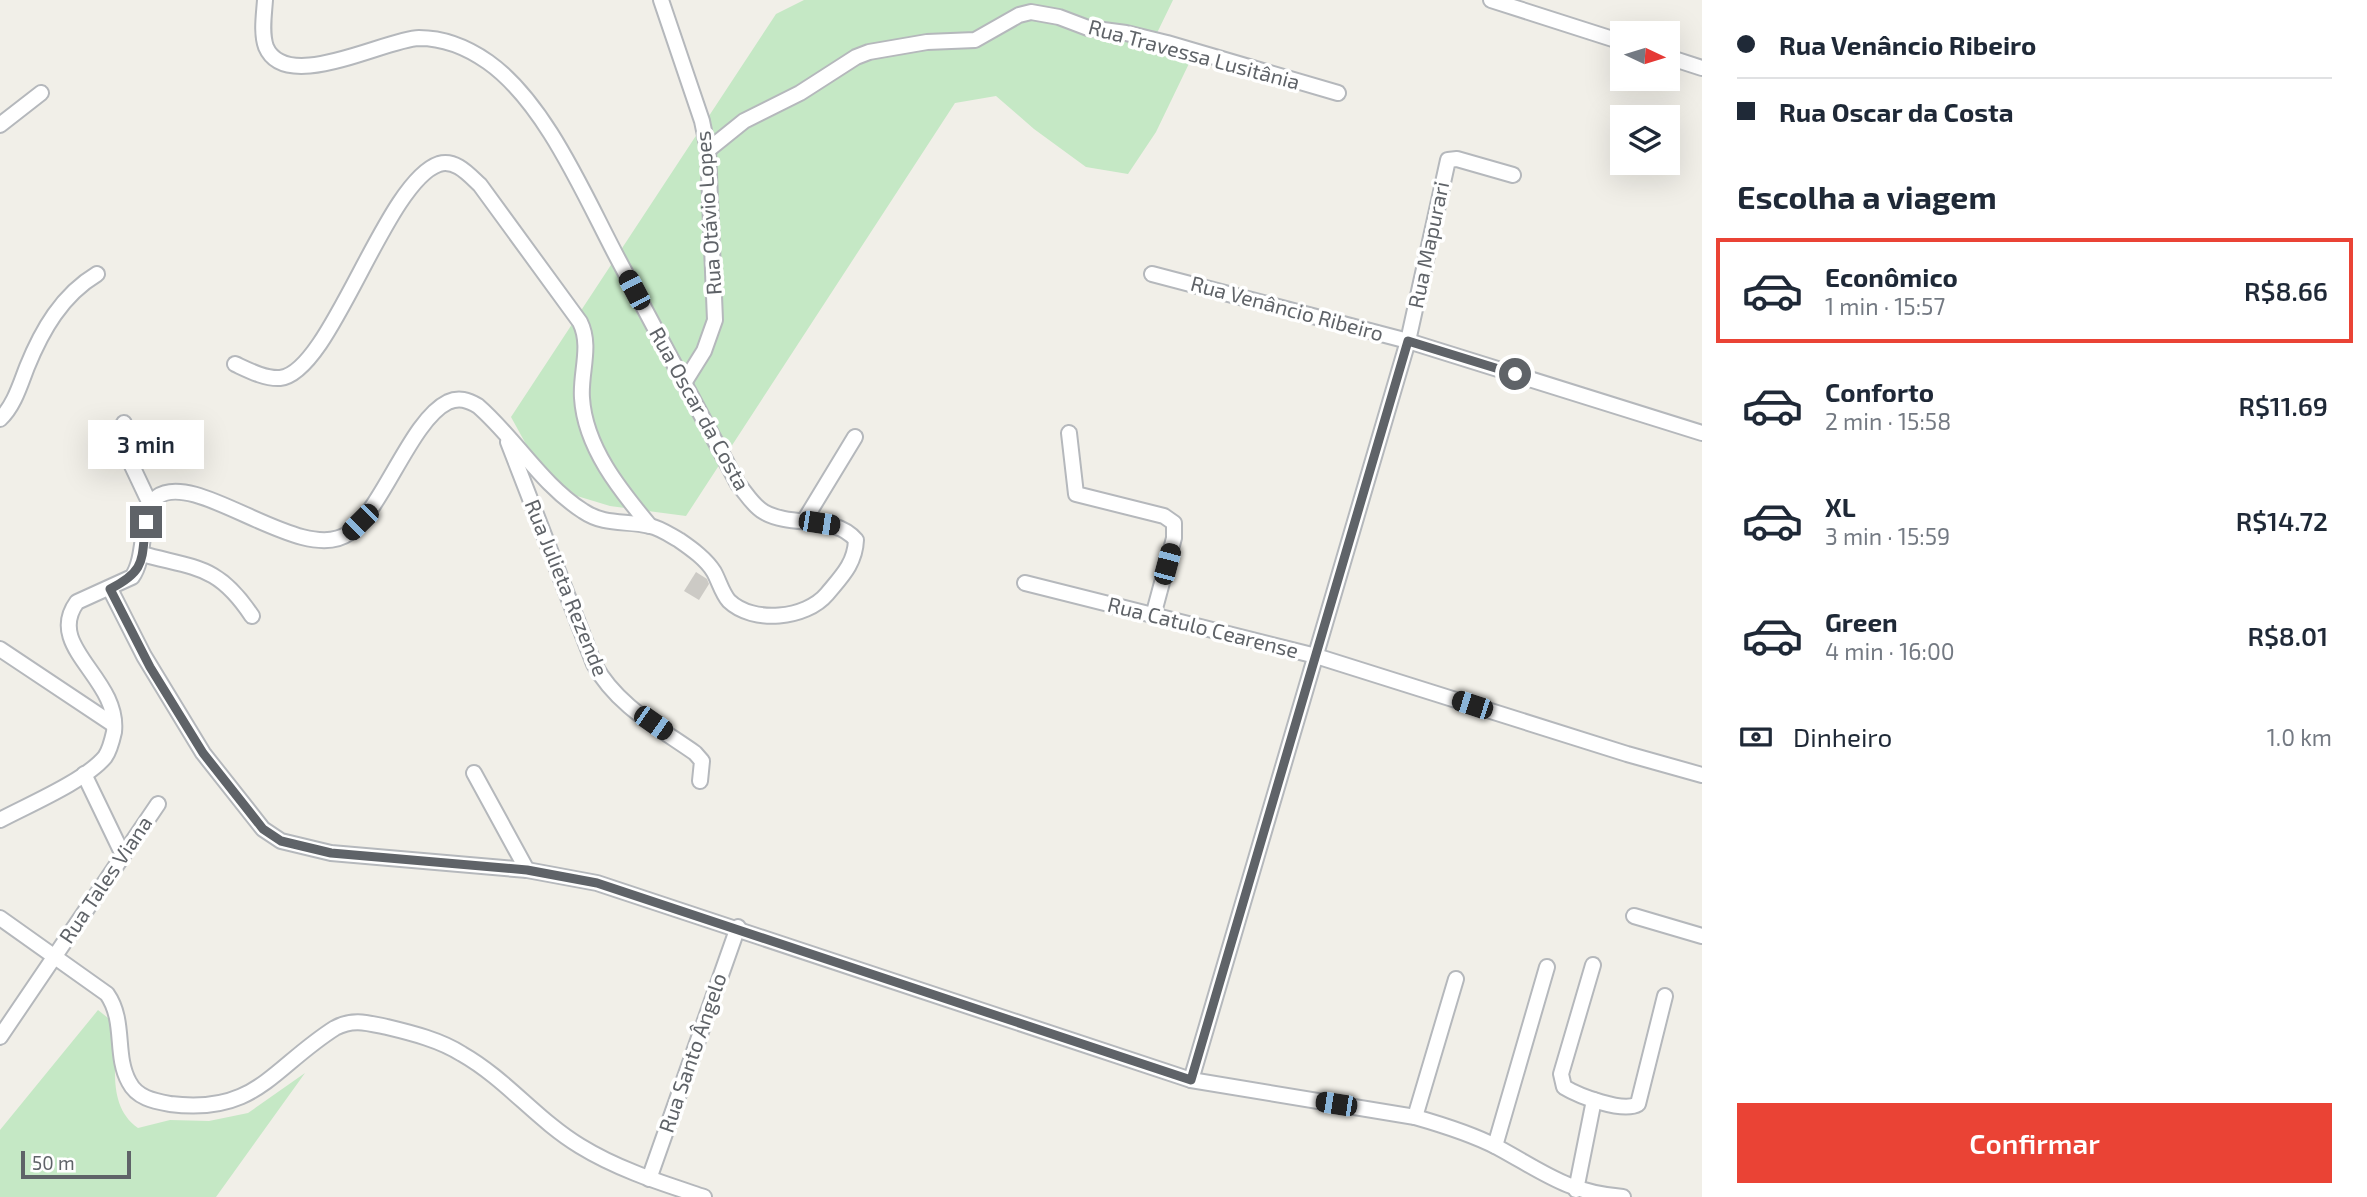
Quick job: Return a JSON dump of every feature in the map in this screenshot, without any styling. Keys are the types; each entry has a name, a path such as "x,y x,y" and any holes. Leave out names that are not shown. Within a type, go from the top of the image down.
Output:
{"street":[{"name":"Rua Oscar da Costa","path":"151,506 158,497 180,492 309,540 337,539 349,533 360,522 430,417 450,401 468,400 486,413 549,482 585,513 607,522 650,526 681,542 706,561 724,594 734,604 763,614 779,616 803,611 821,601 847,570 855,555 856,540 849,531 780,518 763,512 738,484 560,149 521,92 503,72 477,54 453,43 419,38 311,66 286,65 273,58 267,47 264,34 265,0"},
{"name":"Rua Otávio Lopes","path":"661,0 702,121 708,150 715,320 704,351 684,383"},
{"path":"1491,0 1610,38"},
{"name":"Rua Travessa Lusitânia","path":"708,150 744,121 800,93 856,57 869,52 927,42 975,40 1019,15 1031,12 1059,17 1088,28 1126,33 1167,43 1338,93"},
{"path":"1680,61 1702,68"},
{"path":"0,125 41,93"},
{"name":"Rua Mapurari","path":"1191,1080 1408,341 1448,160 1457,159 1513,175"},
{"path":"234,364 262,375 280,378 294,374 318,347 413,186 439,164 452,164 463,169 480,185 580,323 585,340 582,390 587,423 610,474 650,526"},
{"path":"0,419 16,397 34,349 53,315 78,285 97,274"},
{"name":"Rua Venâncio Ribeiro","path":"1152,274 1408,341 1702,433"},
{"path":"0,820 84,774 109,750 114,725 110,700 75,649 68,621 77,603 132,577 142,554 151,506 125,451 124,424"},
{"path":"1069,433 1076,494 1164,516 1174,523 1174,538 1153,616"},
{"name":"Rua Julieta Rezende","path":"505,434 604,684 617,698 695,753 702,761 700,781"},
{"path":"804,521 855,437"},
{"path":"142,554 214,573 236,591 252,616"},
{"name":"Rua Catulo Cearense","path":"1025,583 1316,656 1702,775"},
{"path":"110,589 150,667 203,753 263,829 281,841 331,853 527,870 597,883 738,927 1191,1080 1415,1117 1447,1126 1495,1146 1576,1190 1623,1197"},
{"path":"0,649 114,725"},
{"path":"84,774 122,855"},
{"path":"474,774 527,870"},
{"name":"Rua Tales Viana","path":"0,1037 158,804"},
{"path":"1634,916 1702,936"},
{"path":"0,918 100,987 114,1003 118,1012 127,1078 132,1089 155,1102 190,1106 227,1103 255,1090 335,1028 344,1023 366,1023 409,1034 460,1052 491,1073 560,1133 604,1159 649,1179 704,1197"},
{"name":"Rua Santo Ângelo","path":"649,1179 738,927"},
{"path":"1593,965 1561,1074 1561,1082 1571,1091 1594,1100 1629,1107 1638,1104 1665,996"},
{"path":"1495,1146 1547,967"},
{"path":"1415,1117 1456,979"},
{"path":"1576,1190 1594,1100"}],"green space":[{"path":"804,0 1173,0 1157,33 1196,49 1156,132 1128,174 1086,167 1034,129 996,96 955,103 686,516 610,506 577,496 538,466 511,417 776,14"},
{"path":"98,1010 118,1026 115,1067 117,1095 128,1119 138,1128 170,1120 209,1121 248,1113 305,1073 216,1197 0,1197 0,1130"}],"building":[{"path":"696,572 707,579 709,584 699,600 684,591"}],"route":[{"path":"146,522 138,570 132,577 110,589 150,667 203,753 263,829 281,841 305,849 331,853 527,870 566,875 597,883 738,927 1191,1080 1408,341 1515,374"}]}
